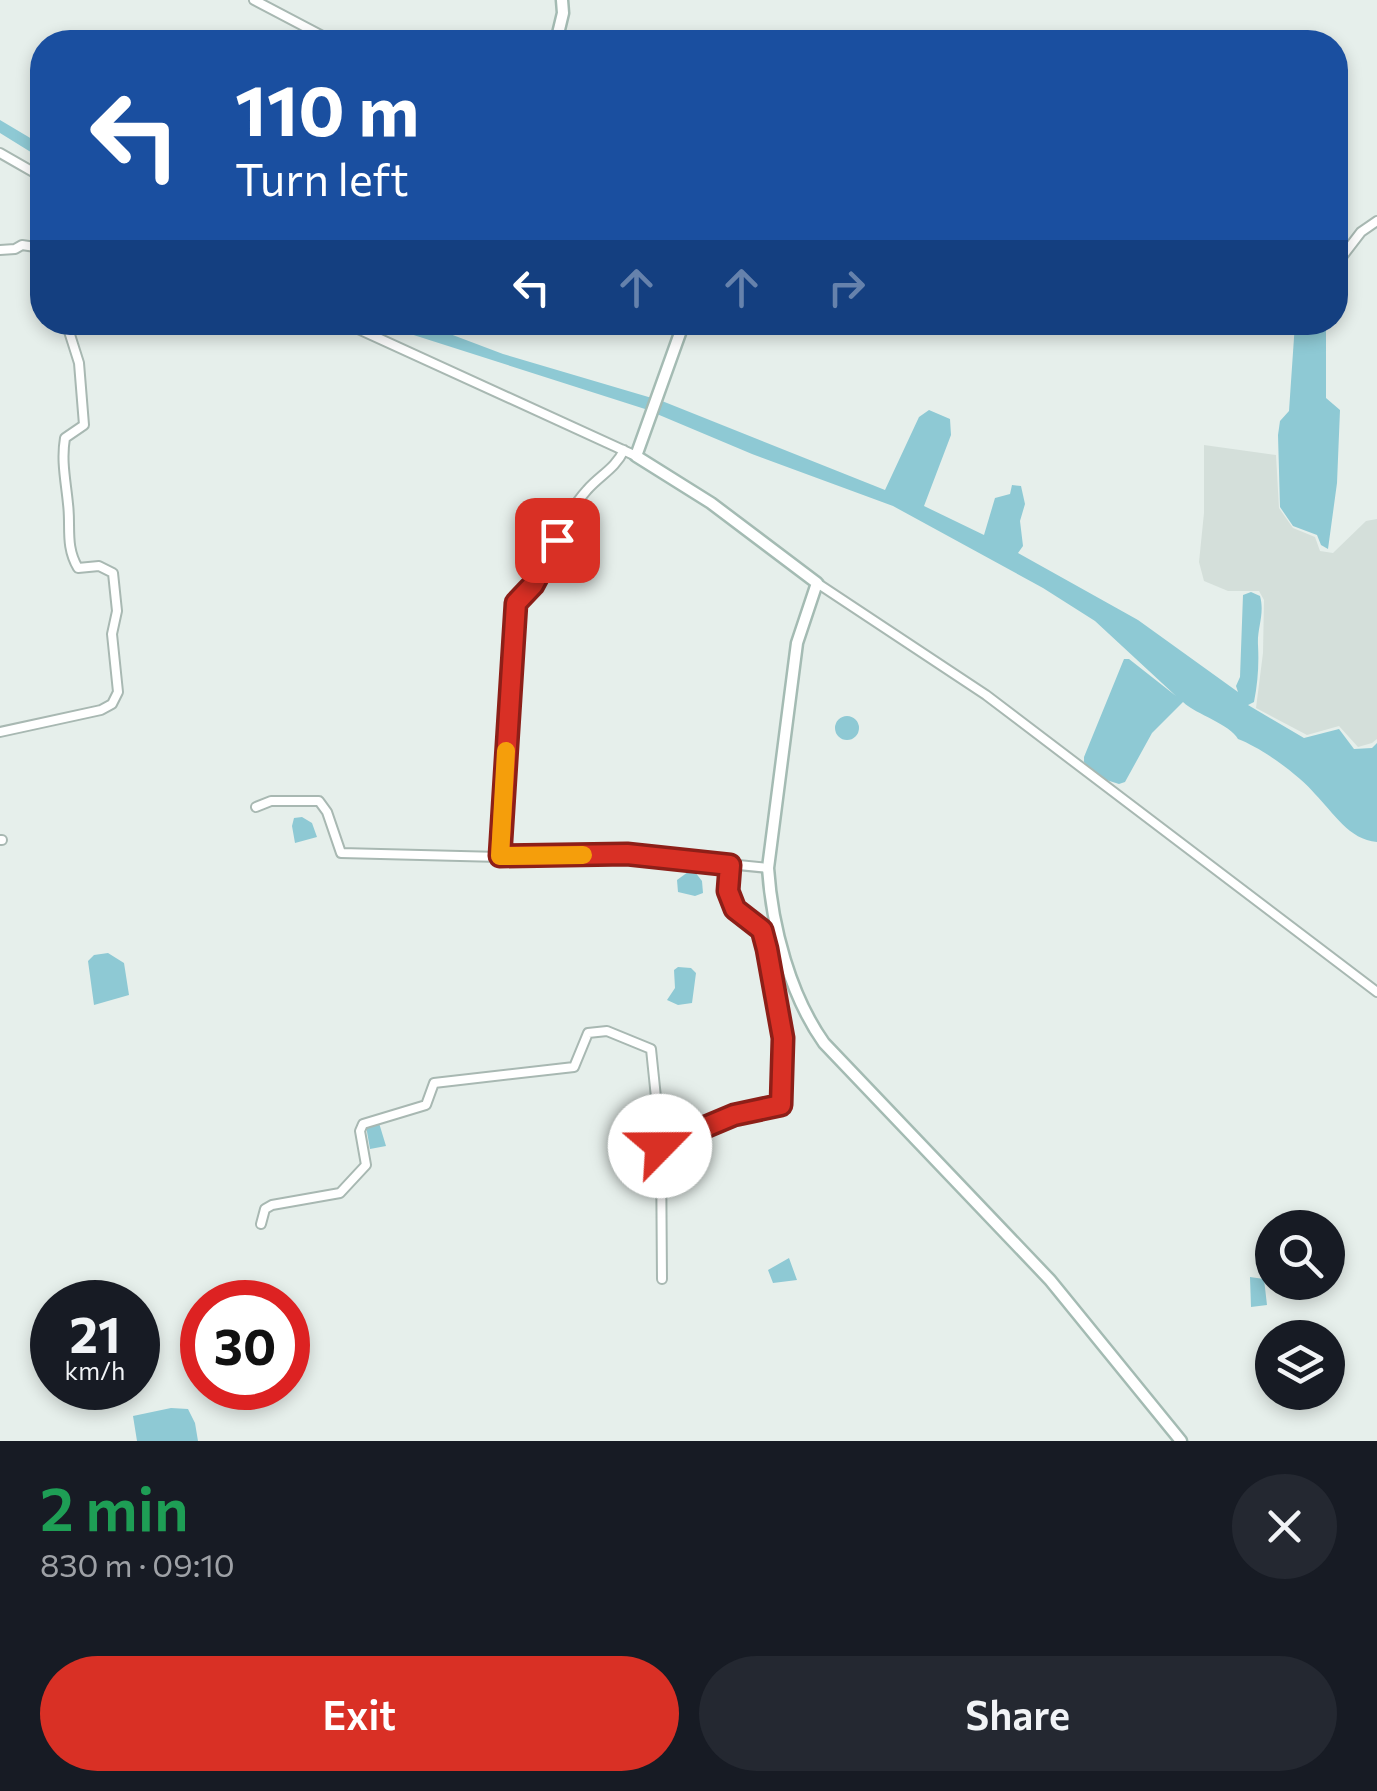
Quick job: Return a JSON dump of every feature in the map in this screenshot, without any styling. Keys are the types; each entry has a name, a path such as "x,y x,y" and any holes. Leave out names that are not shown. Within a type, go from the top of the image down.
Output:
{"main road":[{"path":"559,30 562,0"},
{"path":"680,335 636,456 710,503 817,583 797,643 768,868 771,903 804,1014 824,1044 1050,1280 1180,1441"}],"street":[{"path":"254,0 311,30"},
{"path":"0,153 30,170"},
{"path":"1348,250 1377,221"},
{"path":"0,250 30,246"},
{"path":"0,732 102,710 112,704 118,692 112,634 116,612 113,573 99,566 78,568 66,530 69,510 63,473 65,438 84,424 79,363 70,335"},
{"path":"372,335 636,456"},
{"path":"500,856 516,603 533,585 546,555 586,490 617,466 624,450"},
{"path":"817,583 986,695 1377,992"},
{"path":"256,807 271,801 319,801 328,812 340,854 627,854 768,868"},
{"path":"660,1146 734,1115 781,1105 783,1038 767,949 762,930 735,909 728,891 730,865"},
{"path":"261,1224 265,1209 272,1205 342,1192 366,1166 360,1131 363,1124 426,1105 434,1083 574,1068 588,1033 607,1032 651,1050 660,1146 662,1279"}],"shaded area":[{"path":"1204,445 1276,455 1279,508 1293,528 1315,537 1320,551 1333,553 1366,521 1377,519 1377,739 1372,743 1358,747 1339,726 1307,735 1256,708 1264,600 1259,591 1228,591 1204,581 1199,562"}],"water":[{"path":"0,120 30,138 30,152 0,133"},
{"path":"414,335 453,335 503,354 662,401 885,490 919,417 929,410 950,419 951,435 924,506 984,535 995,498 1010,494 1012,485 1021,486 1025,504 1020,521 1023,546 1018,553 1138,620 1238,692 1243,595 1251,592 1260,596 1257,680 1254,702 1248,705 1304,738 1339,729 1354,749 1372,748 1377,743 1377,842 1350,831 1280,763 1183,702 1152,733 1125,782 1100,778 1084,762 1084,757 1124,659 1176,696 1095,621 893,506 645,409"},
{"path":"1294,335 1326,335 1326,398 1340,410 1337,483 1328,549 1321,545 1317,535 1293,526 1280,507 1278,435 1280,421 1289,411"},
{"path":"847,716 856,719 856,737 847,740 838,737 835,728 838,719"},
{"path":"302,817 312,823 317,837 295,843 294,818"},
{"path":"695,872 702,881 703,893 695,896 678,892 677,880"},
{"path":"108,953 124,963 129,995 94,1005 88,961 94,955"},
{"path":"691,968 696,973 692,1003 678,1005 667,1000 675,988 674,970"},
{"path":"379,1123 386,1146 370,1149 366,1126"},
{"path":"789,1258 797,1280 773,1283 768,1270"},
{"path":"1250,1277 1255,1278 1255,1300 1266,1300 1267,1305 1251,1307"},
{"path":"171,1408 188,1410 198,1441 137,1441 133,1416"}],"slow traffic":[{"path":"506,751 500,856 583,855"}],"route":[{"path":"557,540 533,585 516,603 500,856 627,854 730,865 728,891 735,909 762,930 780,1015 781,1105 734,1115 660,1146"}]}
